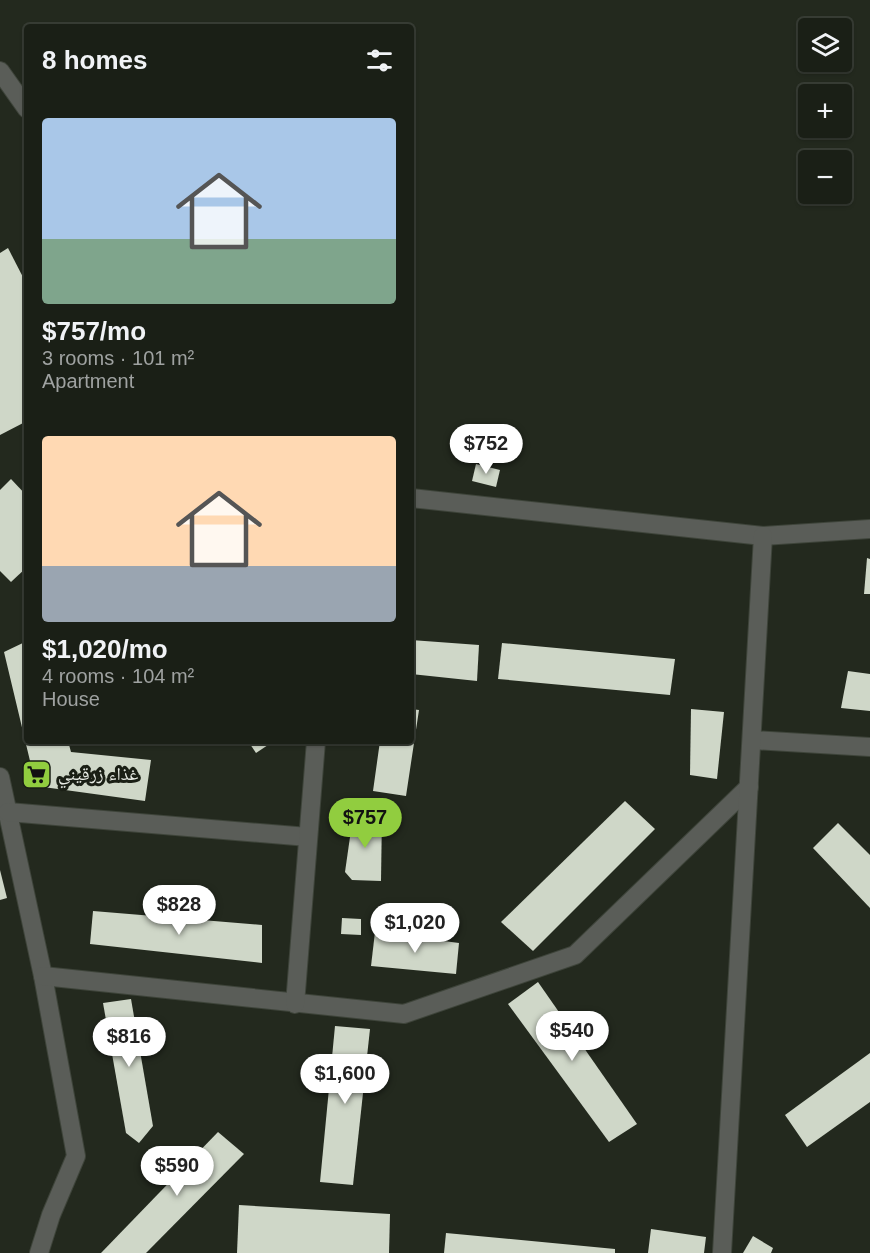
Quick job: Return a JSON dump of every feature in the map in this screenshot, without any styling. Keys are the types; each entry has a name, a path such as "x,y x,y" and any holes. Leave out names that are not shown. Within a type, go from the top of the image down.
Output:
{"street":[{"path":"2,79 24,105"},
{"path":"414,498 763,536 870,529"},
{"path":"722,1253 763,536"},
{"path":"752,740 870,747"},
{"path":"295,1004 316,744"},
{"path":"0,777 43,976 75,1156 51,1215 39,1253"},
{"path":"43,976 404,1014 575,955 749,787"},
{"path":"8,812 308,837"}],"building":[{"path":"8,248 24,279 24,423 0,435 0,253"},
{"path":"476,464 500,470 496,487 472,481"},
{"path":"11,479 24,493 24,570 11,582 0,571 0,490"},
{"path":"867,558 870,559 870,594 864,594"},
{"path":"414,640 479,645 477,681 414,674"},
{"path":"24,642 24,736 4,652"},
{"path":"502,643 675,659 670,695 498,679"},
{"path":"848,671 870,674 870,711 841,708"},
{"path":"414,709 419,710 414,743"},
{"path":"691,709 724,712 717,779 690,775"},
{"path":"26,744 69,744 71,752 151,760 145,801 36,786"},
{"path":"250,744 270,744 256,753"},
{"path":"380,744 414,744 406,796 373,791"},
{"path":"625,801 655,829 533,951 501,922"},
{"path":"382,814 381,881 352,880 345,872 353,816"},
{"path":"838,823 870,855 870,908 813,848"},
{"path":"0,870 7,898 0,900"},
{"path":"93,911 262,925 262,963 90,944"},
{"path":"342,918 361,919 361,935 341,934"},
{"path":"375,932 459,943 456,974 371,966"},
{"path":"538,982 637,1124 609,1142 508,1004"},
{"path":"131,999 153,1126 139,1143 126,1133 103,1003"},
{"path":"335,1026 370,1029 353,1185 320,1182"},
{"path":"870,1053 870,1102 807,1147 785,1115"},
{"path":"218,1132 244,1154 146,1253 101,1253"},
{"path":"239,1205 390,1214 389,1253 237,1253"},
{"path":"651,1229 706,1237 704,1253 648,1253"},
{"path":"446,1233 615,1249 615,1253 444,1253"},
{"path":"753,1236 773,1248 771,1253 743,1253"}],"place":[{"name":"غذاء زرقيني","path":"37,774"}]}
